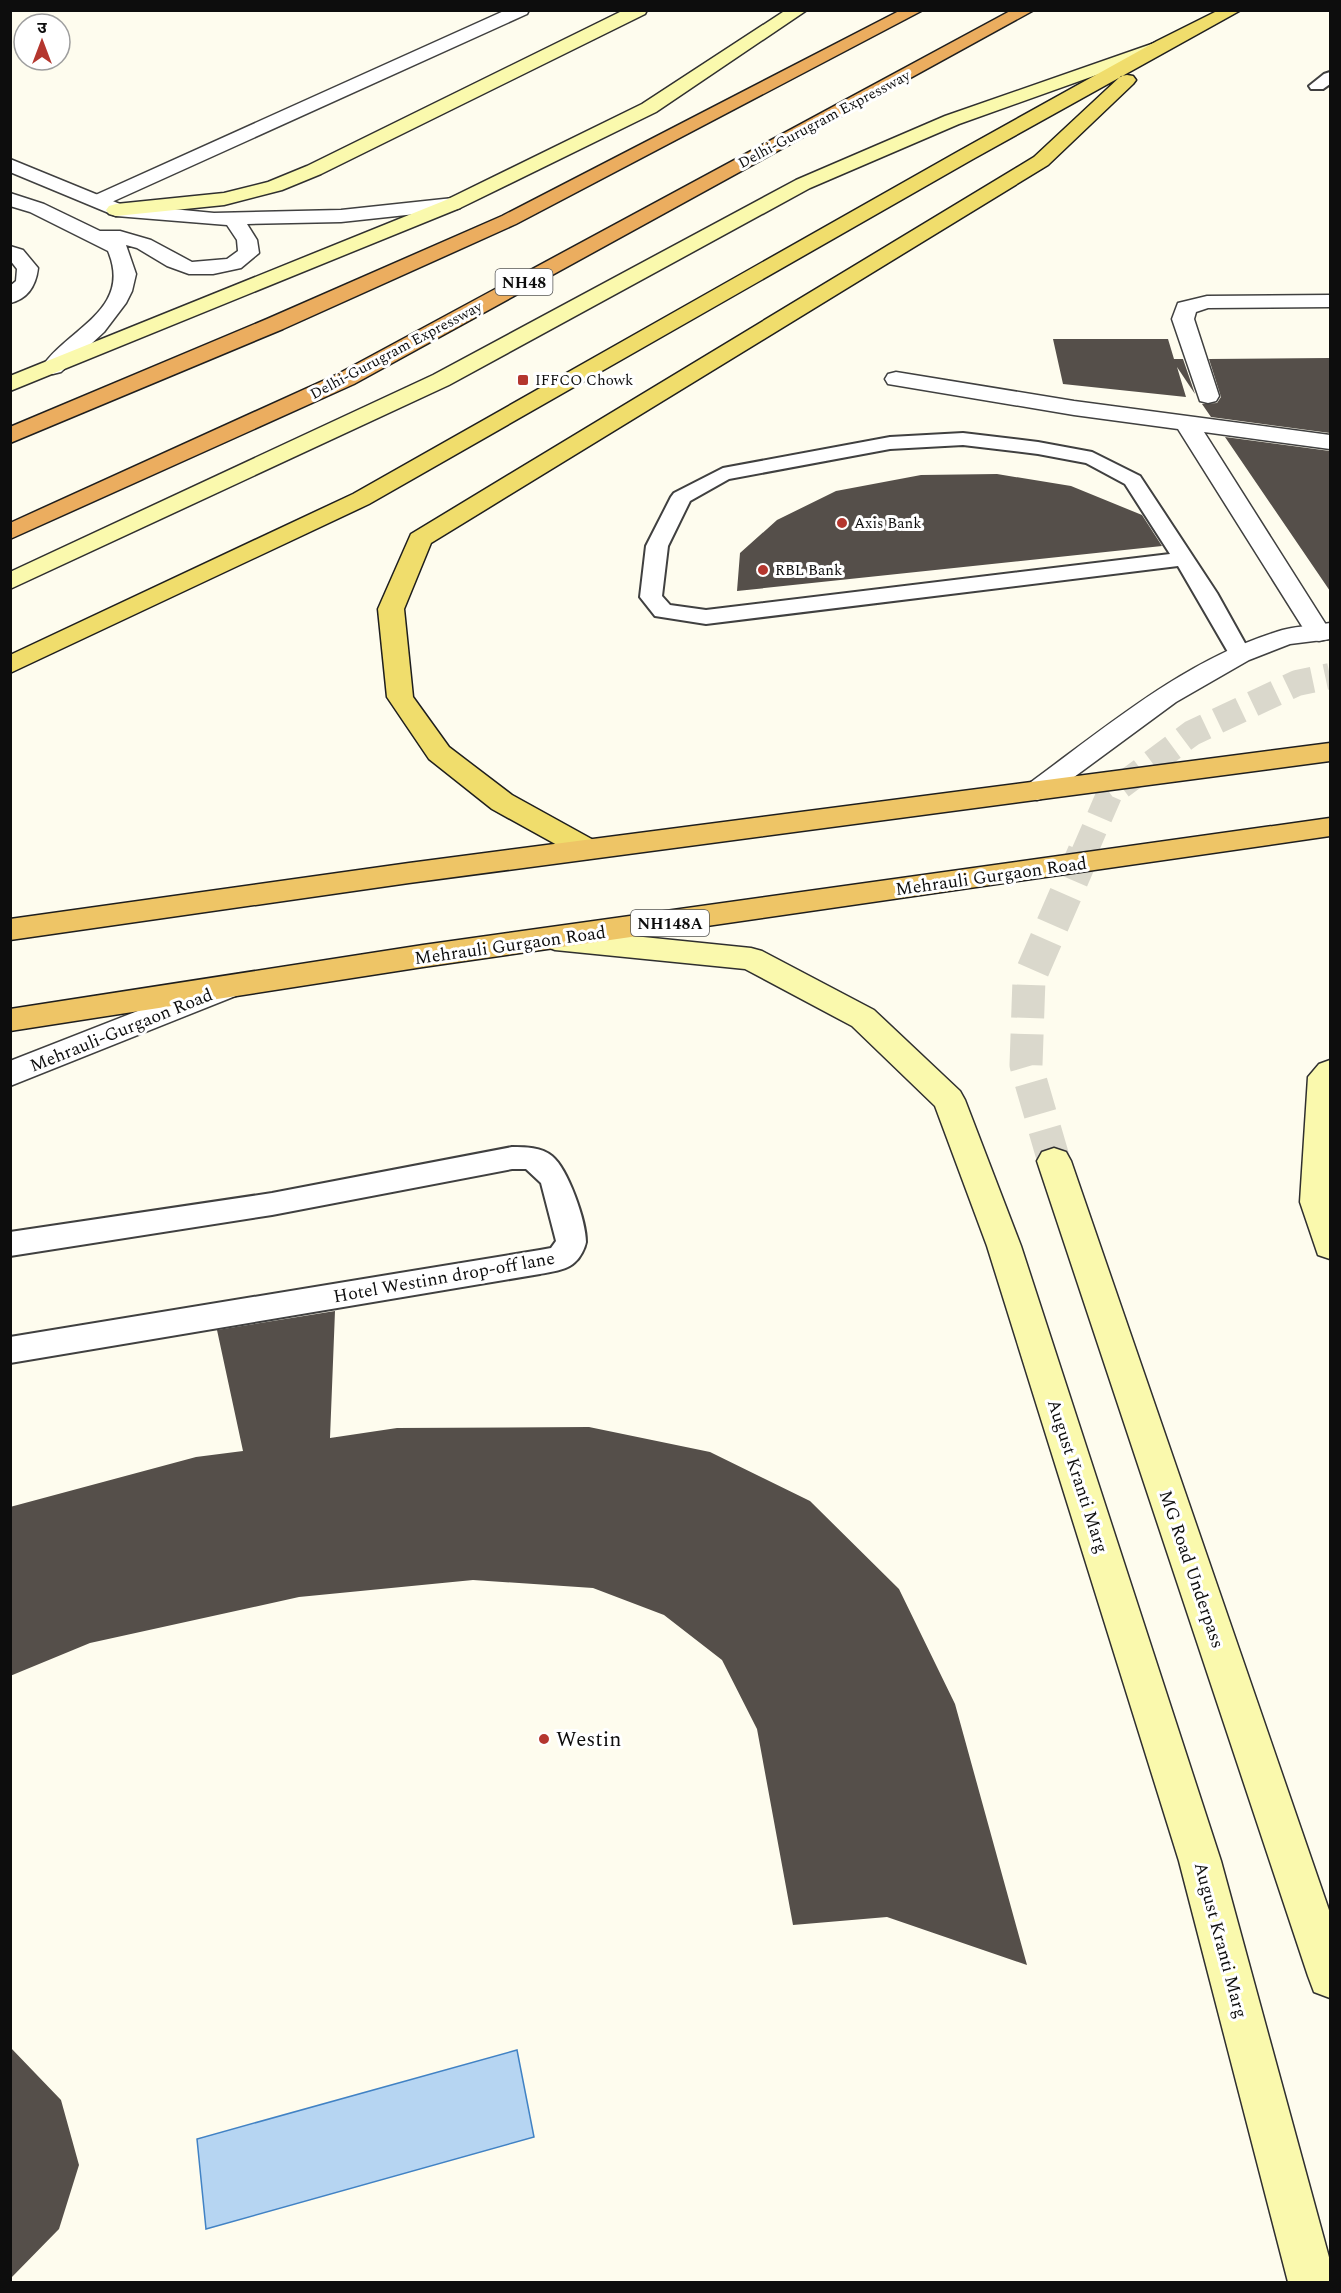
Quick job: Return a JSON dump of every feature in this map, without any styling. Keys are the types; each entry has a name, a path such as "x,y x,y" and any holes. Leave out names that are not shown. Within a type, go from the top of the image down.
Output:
{"highway":[{"path":"10,436 275,324 509,220 915,10"},
{"name":"Delhi-Gurugram Expressway","path":"10,532 346,379 1026,10"},
{"path":"10,930 587,849 1330,752"},
{"name":"Mehrauli Gurgaon Road","path":"10,1020 423,956 1330,827"}],"main road":[{"path":"107,205 224,199 285,182 314,170 639,10"},
{"path":"10,384 453,204 649,108 799,10"},
{"path":"10,665 361,499 966,155 1163,45 1233,10"},
{"path":"12,579 441,380 803,184 952,120 1163,45"},
{"path":"587,849 502,802 439,753 400,697 391,609 420,539 1041,161 1163,45"},
{"name":"August Kranti Marg","path":"555,939 751,959 863,1018 949,1100 1004,1246 1200,1862 1312,2283"},
{"path":"1330,1072 1324,1077 1317,1202 1330,1245"},
{"name":"MG Road Underpass","path":"1054,1161 1330,1976"}],"street":[{"path":"107,205 521,10"},
{"path":"10,165 107,205 214,219 341,216 453,204"},
{"path":"10,199 37,208 117,247 124,264 125,279 115,303 95,329 53,367"},
{"path":"96,237 120,237 144,244 189,268 213,268 234,264 249,253 247,240 234,219"},
{"path":"10,252 16,254 27,268 26,283 10,297"},
{"path":"1208,396 1183,319 1186,308 1207,302 1330,301"},
{"path":"896,379 1187,424 1330,442"},
{"path":"1037,791 1167,696 1240,654 1285,637 1325,632 1187,424"},
{"name":"Mehrauli-Gurgaon Road","path":"10,1074 231,985"}],"lane":[{"path":"1184,559 706,617 663,611 651,597 657,546 681,497 723,474 890,443 963,439 1038,448 1092,458 1133,480 1184,559 1240,654"},
{"name":"Hotel Westinn drop-off lane","path":"10,1244 272,1204 512,1158 531,1158 546,1166 554,1176 571,1241 570,1250 561,1258 540,1263 10,1350"}],"water":[{"path":"517,2050 534,2137 206,2229 197,2139"}],"building":[{"path":"1053,339 1168,339 1174,359 1183,359 1195,394 1177,367 1186,397 1063,384"},
{"path":"1330,358 1330,433 1211,417 1202,404 1217,403 1221,397 1209,359"},
{"path":"1225,437 1330,451 1330,591"},
{"path":"997,474 1071,486 1142,515 1162,546 737,591 740,553 777,520 836,491 921,475"},
{"path":"335,1311 330,1438 397,1428 589,1427 710,1452 810,1501 899,1589 955,1704 1027,1965 887,1917 793,1925 757,1729 722,1660 664,1615 593,1588 473,1580 299,1597 90,1643 10,1676 10,1507 196,1457 243,1451 217,1330"},
{"path":"10,2047 61,2100 79,2165 59,2229 10,2279"}],"tunnel":[{"path":"1084,853 1109,795 1192,733 1297,683 1330,676"},
{"path":"1054,1161 1026,1065 1029,979 1084,852"}],"place":[{"name":"IFFCO Chowk","path":"523,380"},
{"name":"Axis Bank","path":"842,523"},
{"name":"RBL Bank","path":"763,570"},
{"name":"Westin","path":"544,1739"}]}
